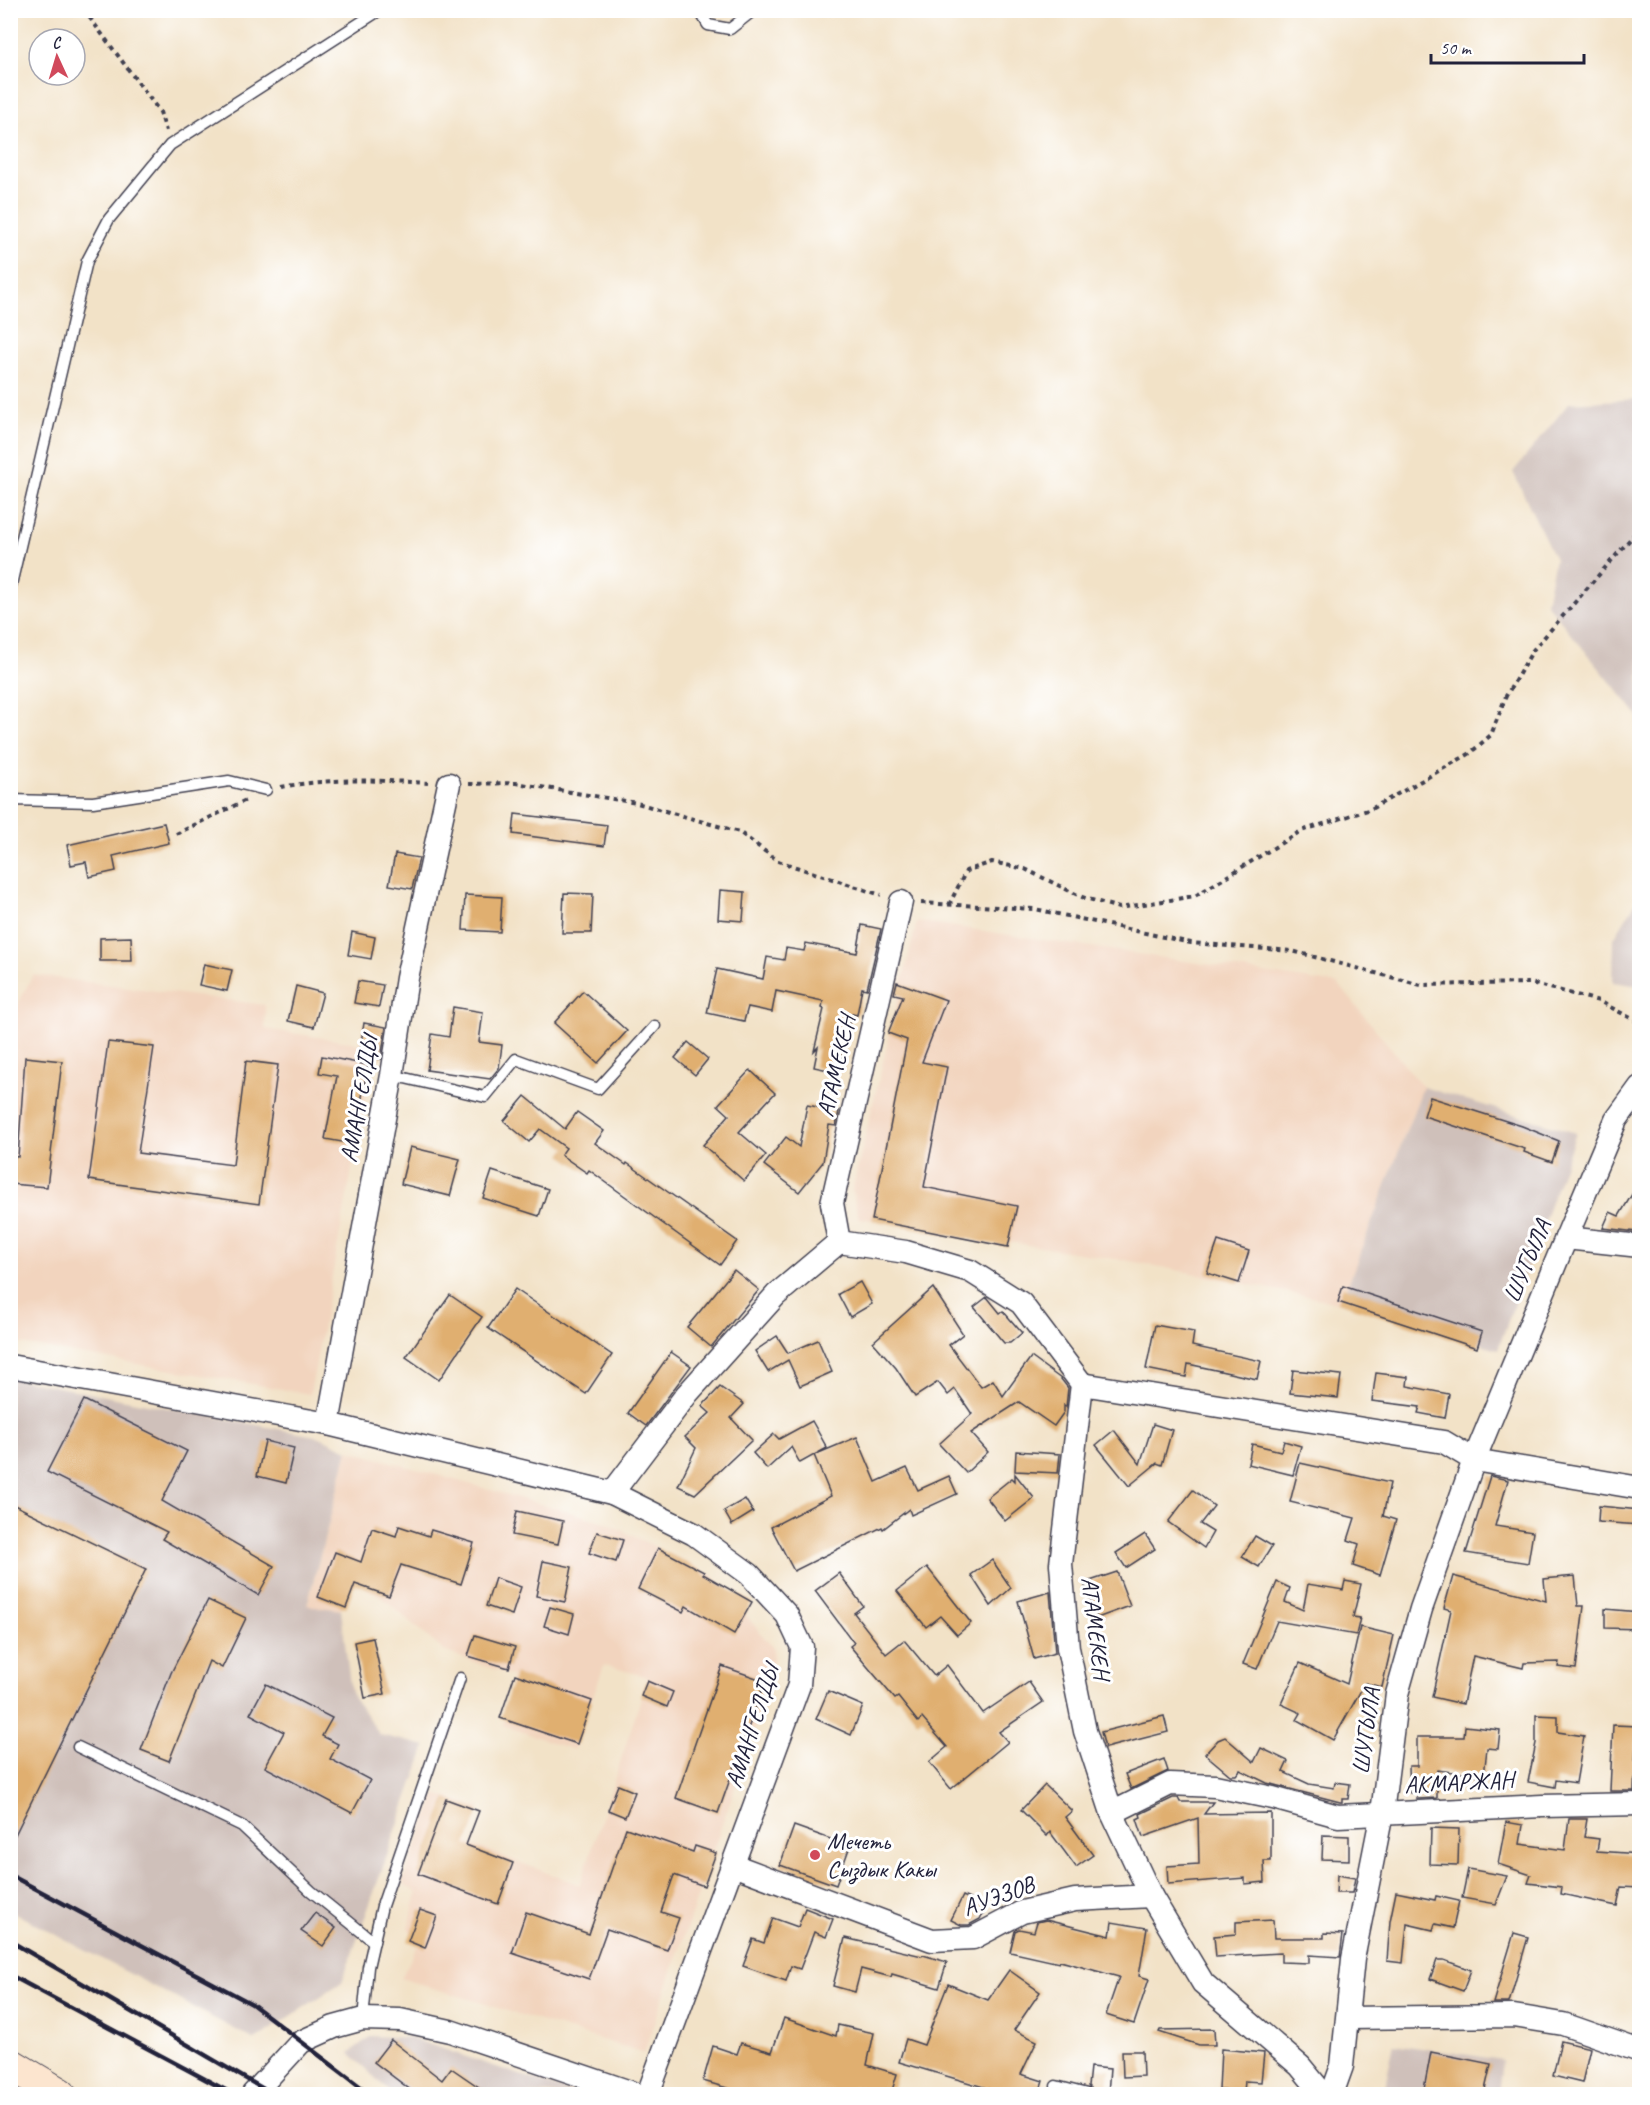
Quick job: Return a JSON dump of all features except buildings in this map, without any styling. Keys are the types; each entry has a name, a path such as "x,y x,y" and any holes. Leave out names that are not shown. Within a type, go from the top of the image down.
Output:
{"main road":[{"path":"10,2064 60,2094"}],"street":[{"name":"АМАНГЕЛДЫ","path":"328,1424 392,1076 407,978 449,784"},
{"name":"АТАМЕКЕН","path":"839,1242 832,1203 901,902"},
{"name":"ШУГЫЛА","path":"1348,2018 1353,1959 1382,1813 1397,1694 1421,1609 1474,1460 1566,1238 1616,1120 1640,1087"},
{"path":"1566,1238 1640,1246"},
{"path":"612,1493 687,1394 768,1304 839,1242 906,1252 970,1271 1021,1303 1082,1384 1444,1442 1474,1460 1640,1488"},
{"name":"АМАНГЕЛДЫ","path":"10,1366 328,1424 612,1493 694,1534 748,1574 787,1615 802,1647 799,1685 648,2094"},
{"name":"АТАМЕКЕН","path":"1082,1384 1061,1564 1070,1658 1085,1731 1112,1812 1150,1896 1203,1983 1300,2066 1323,2094"},
{"name":"АКМАРЖАН","path":"1112,1812 1170,1784 1215,1786 1273,1798 1338,1816 1542,1806 1640,1804"},
{"name":"АУЭЗОВ","path":"733,1866 932,1940 973,1938 1022,1912 1075,1900 1150,1896"},
{"path":"1332,2094 1342,2066 1348,2018 1514,2016 1563,2024 1640,2051"},
{"path":"253,2094 302,2042 334,2027 363,2019 400,2020 450,2031 636,2094"}],"lane":[{"path":"10,589 87,261 109,219 170,145 380,10"},
{"path":"699,10 708,25 730,29 754,10"},
{"path":"10,800 93,802 229,781 266,790"},
{"path":"392,1076 485,1097 516,1059 598,1089 655,1026"},
{"path":"363,2019 368,1967 382,1906 460,1678"},
{"path":"78,1747 242,1827 311,1891 374,1942"},
{"path":"1056,2086 1087,2094"}],"path":[{"path":"84,10 160,112 170,145"},
{"path":"948,904 966,871 992,862 1025,869 1082,897 1119,908 1195,896 1301,831 1371,809 1469,754 1491,735 1506,696 1533,650 1640,528"}],"shaded area":[{"path":"1640,399 1639,717 1546,603 1555,559 1513,472 1569,403"},
{"path":"1639,897 1639,986 1613,982 1614,938"},
{"path":"917,921 1338,984 1423,1087 1341,1303 1141,1263 859,1218 852,1191"},
{"path":"33,975 265,1005 265,1029 375,1046 310,1394 11,1342 10,1019"},
{"path":"1423,1087 1576,1133 1498,1349 1341,1303"},
{"path":"10,1378 320,1437 348,1450 307,1605 341,1610 351,1693 380,1735 426,1746 342,1982 255,2040 11,1911"},
{"path":"348,1450 605,1522 712,1575 774,1649 771,1681 644,2053 401,1978 420,1941 408,1929 417,1893 402,1883 436,1794 480,1808 467,1843 580,1885 648,1677 604,1665 574,1750 503,1725 512,1676 444,1651 380,1596 354,1582 341,1610 307,1606"},
{"path":"371,2036 410,2038 577,2094 392,2094 349,2053"},
{"path":"1394,2044 1502,2060 1498,2094 1383,2094"}],"railway":[{"path":"10,1875 252,2004 370,2094"},
{"path":"10,1941 272,2094"},
{"path":"10,1975 233,2094"}],"place":[{"name":"Мечеть Сыздык Какы","path":"815,1855"}]}
